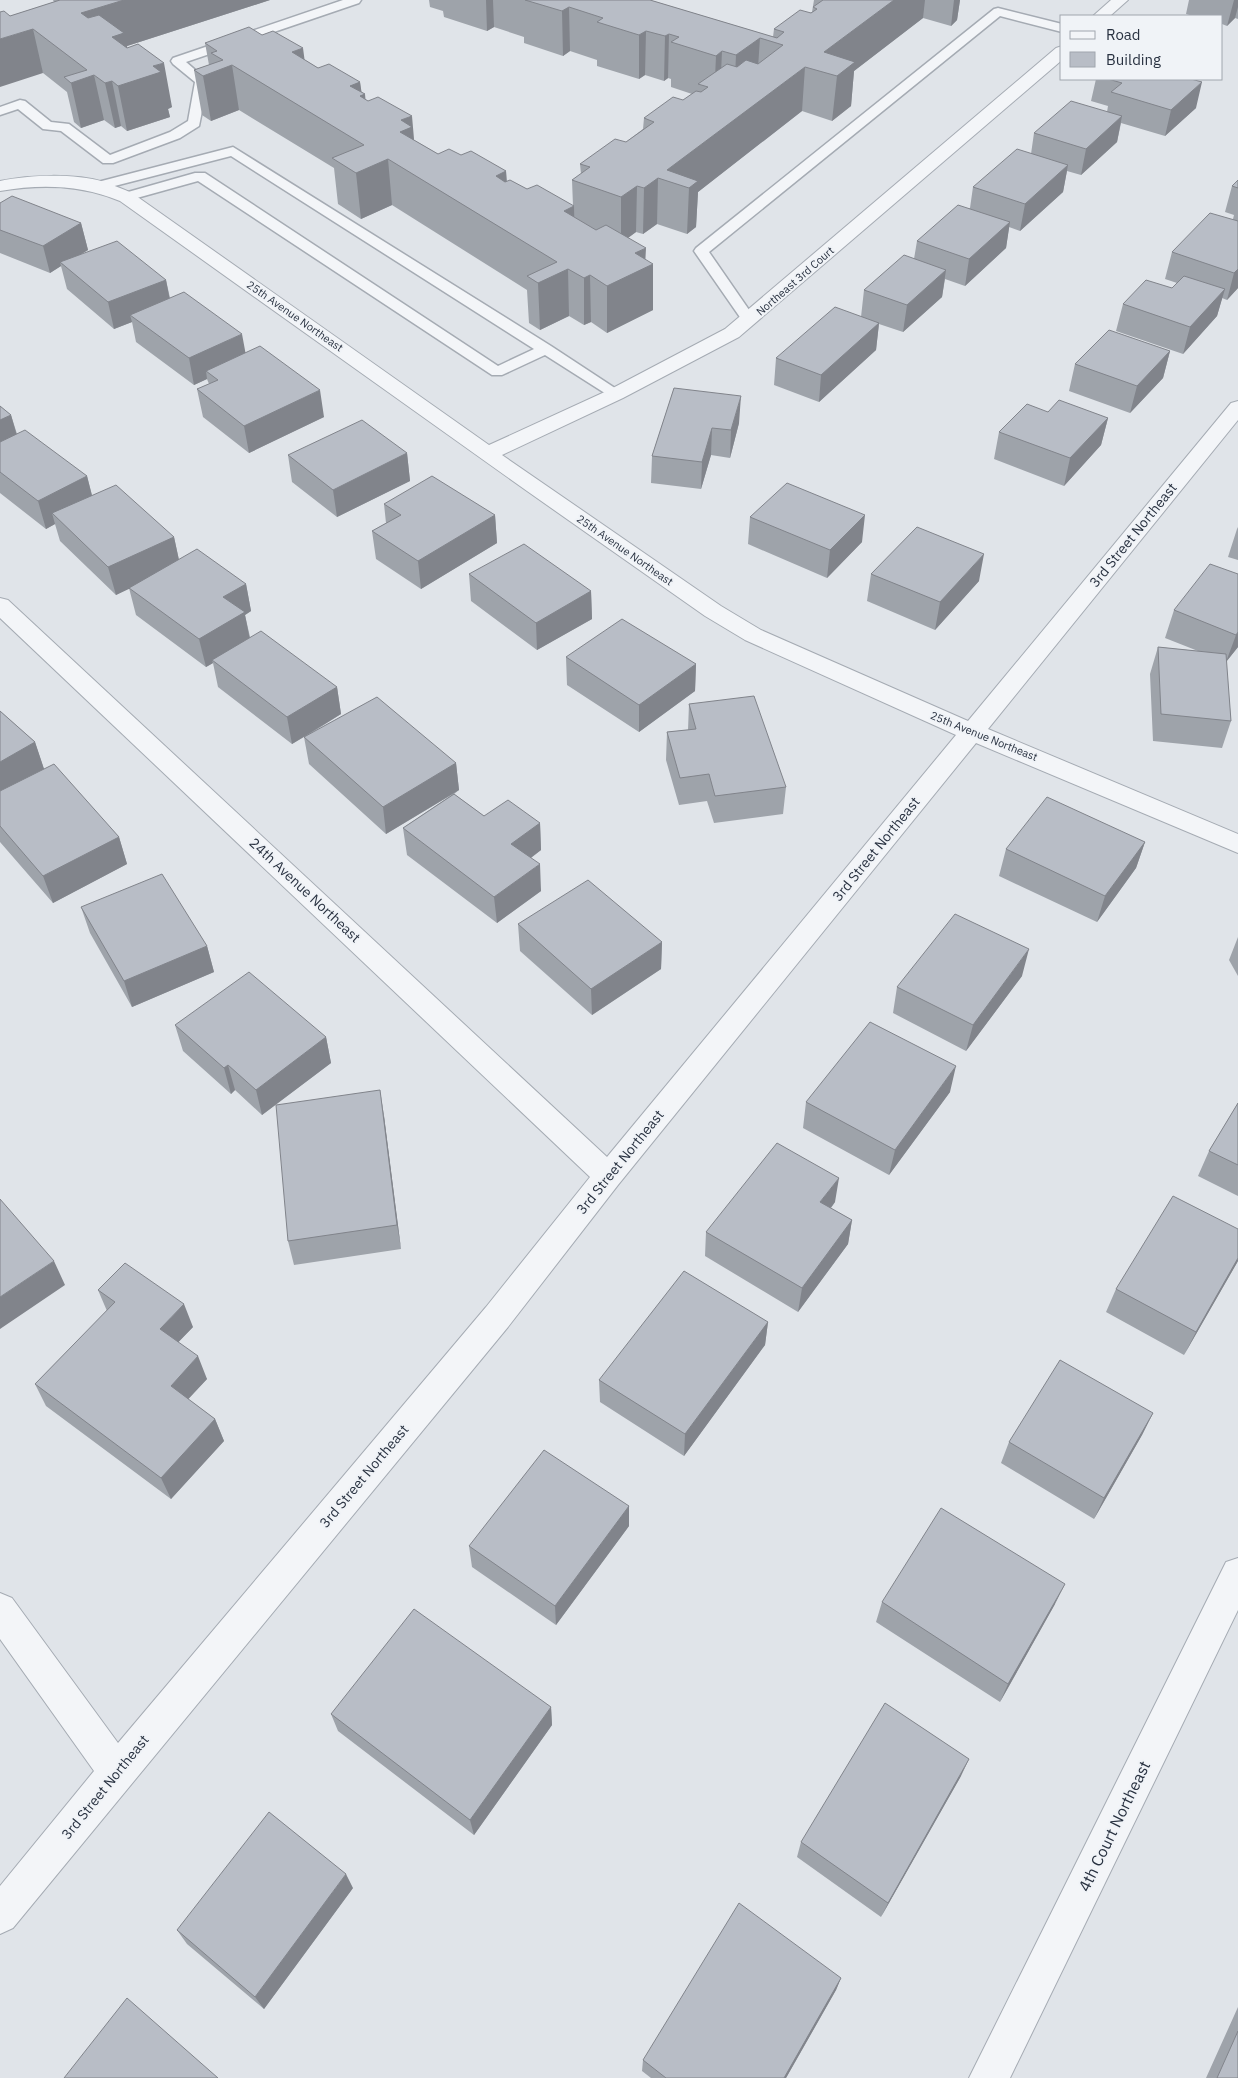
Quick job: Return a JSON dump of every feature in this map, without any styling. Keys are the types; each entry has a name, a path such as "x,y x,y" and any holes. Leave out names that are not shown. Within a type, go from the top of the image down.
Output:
{"street":[{"path":"1102,15 1120,0"},
{"name":"Northeast 3rd Court","path":"489,453 616,394 716,342 749,320 1060,53"},
{"name":"25th Avenue Northeast","path":"0,186 27,181 59,182 99,186 126,197 489,453 534,487 705,606 753,635 802,658 1238,844"},
{"name":"3rd Street Northeast","path":"0,1915 491,1324 608,1176 1238,407"},
{"name":"24th Avenue Northeast","path":"0,605 608,1176"},
{"name":"4th Court Northeast","path":"990,2078 1238,1574"},
{"path":"0,1610 117,1772"}],"lane":[{"path":"108,160 176,135 194,123 202,81 177,60 356,0"},
{"path":"749,320 701,251 998,12 1060,28"},
{"path":"0,111 20,104 48,126 64,127 108,160"},
{"path":"99,186 233,151 616,394"},
{"path":"99,186 108,160"},
{"path":"126,197 200,176 497,372 546,349"}],"building":[{"path":"60,0 124,0 81,13 88,18 99,15 124,33 112,37 127,48 138,44 164,63 153,66 161,72 118,86 112,81 105,83 94,75 71,83 64,77 87,70 33,29 0,39 0,12 4,11 10,16"},
{"path":"525,0 650,0 777,38 784,32 774,29 800,10 811,13 817,9 813,7 823,0 894,0 824,52 855,62 837,76 805,67 667,170 698,181 689,188 658,178 644,188 637,186 621,197 572,180 590,167 580,164 615,139 626,142 654,122 644,118 673,97 683,100 696,91 701,92 708,87 698,84 727,64 737,67 746,60 758,64 783,45 760,38 736,55 722,51 716,56 671,42 679,37 669,34 665,36 646,31 639,35 597,22 603,18 569,7 562,11"},
{"path":"249,27 262,35 273,31 303,48 292,52 318,68 329,64 360,82 350,86 365,94 360,96 368,101 378,97 412,116 401,120 412,127 400,132 438,154 449,149 461,155 471,151 506,171 496,176 505,182 510,180 527,189 537,185 574,206 564,211 596,230 606,225 646,248 635,253 653,264 607,286 590,275 584,278 568,269 538,283 527,276 557,262 388,159 356,173 332,158 364,145 232,65 203,76 194,70 223,60 211,53 217,51 205,43"},
{"path":"1112,80 1195,80 1202,82 1171,110 1111,92 1122,83"},
{"path":"1071,101 1122,116 1086,149 1034,133"},
{"path":"1017,149 1068,165 1025,204 973,187"},
{"path":"1238,180 1238,188 1232,186"},
{"path":"12,196 81,223 43,246 0,230 0,203"},
{"path":"958,205 1010,222 969,259 917,241"},
{"path":"1210,213 1238,221 1238,269 1234,273 1172,252"},
{"path":"117,241 166,280 108,302 60,262"},
{"path":"904,255 946,270 907,305 864,290"},
{"path":"1184,276 1225,289 1190,327 1123,304 1146,280 1172,288"},
{"path":"184,292 242,334 189,358 130,315"},
{"path":"835,307 879,323 821,375 776,358"},
{"path":"1109,330 1170,351 1137,386 1075,364"},
{"path":"260,346 320,390 244,426 197,389 218,380 206,371"},
{"path":"674,388 741,396 731,430 712,428 702,462 652,456"},
{"path":"1059,400 1108,418 1070,458 999,432 1027,404 1048,412"},
{"path":"0,406 11,415 0,420"},
{"path":"362,420 407,453 333,490 288,455"},
{"path":"25,430 87,476 38,501 0,472 0,442"},
{"path":"432,476 495,515 418,561 372,531 401,515 384,504"},
{"path":"787,483 865,515 830,550 750,517"},
{"path":"116,485 174,537 108,567 52,513"},
{"path":"917,527 984,554 940,602 871,574"},
{"path":"524,544 591,591 536,623 469,574"},
{"path":"197,549 246,584 223,597 245,612 199,639 129,588"},
{"path":"1210,564 1238,574 1238,632 1236,635 1174,610"},
{"path":"622,619 696,664 639,705 566,657"},
{"path":"261,631 337,687 287,717 212,660"},
{"path":"1158,647 1226,654 1231,721 1161,714"},
{"path":"754,696 786,787 715,796 709,774 680,778 667,732 696,729 689,704"},
{"path":"377,697 456,763 383,807 304,737"},
{"path":"0,711 35,742 0,762"},
{"path":"54,764 119,837 43,876 0,826 0,791"},
{"path":"454,794 484,816 508,800 540,823 511,844 540,864 494,897 403,828"},
{"path":"1047,797 1145,842 1105,896 1006,849"},
{"path":"162,874 207,946 124,981 81,907"},
{"path":"588,880 662,942 591,989 518,924"},
{"path":"955,914 1029,949 973,1025 897,987"},
{"path":"249,972 326,1037 256,1090 228,1065 224,1068 175,1025"},
{"path":"870,1022 956,1066 895,1150 806,1102"},
{"path":"380,1090 397,1225 288,1241 276,1105"},
{"path":"1238,1103 1238,1165 1209,1151"},
{"path":"777,1143 839,1178 820,1202 852,1220 802,1288 706,1232"},
{"path":"1173,1196 1238,1229 1238,1258 1196,1332 1116,1289"},
{"path":"0,1199 54,1261 0,1297"},
{"path":"125,1263 184,1304 160,1329 198,1356 171,1386 215,1419 161,1478 35,1384 115,1302 98,1290"},
{"path":"684,1271 768,1322 685,1434 599,1380"},
{"path":"1060,1360 1153,1413 1104,1498 1009,1442"},
{"path":"544,1450 629,1506 555,1606 469,1546"},
{"path":"941,1508 1065,1584 1008,1684 882,1602"},
{"path":"414,1609 551,1707 470,1820 331,1714"},
{"path":"885,1703 969,1759 888,1903 801,1842"},
{"path":"269,1812 346,1874 255,1997 177,1930"},
{"path":"739,1903 841,1978 784,2078 666,2078 643,2060"},
{"path":"127,1998 218,2078 64,2078"},
{"path":"1238,2031 1238,2078 1217,2078"}]}
